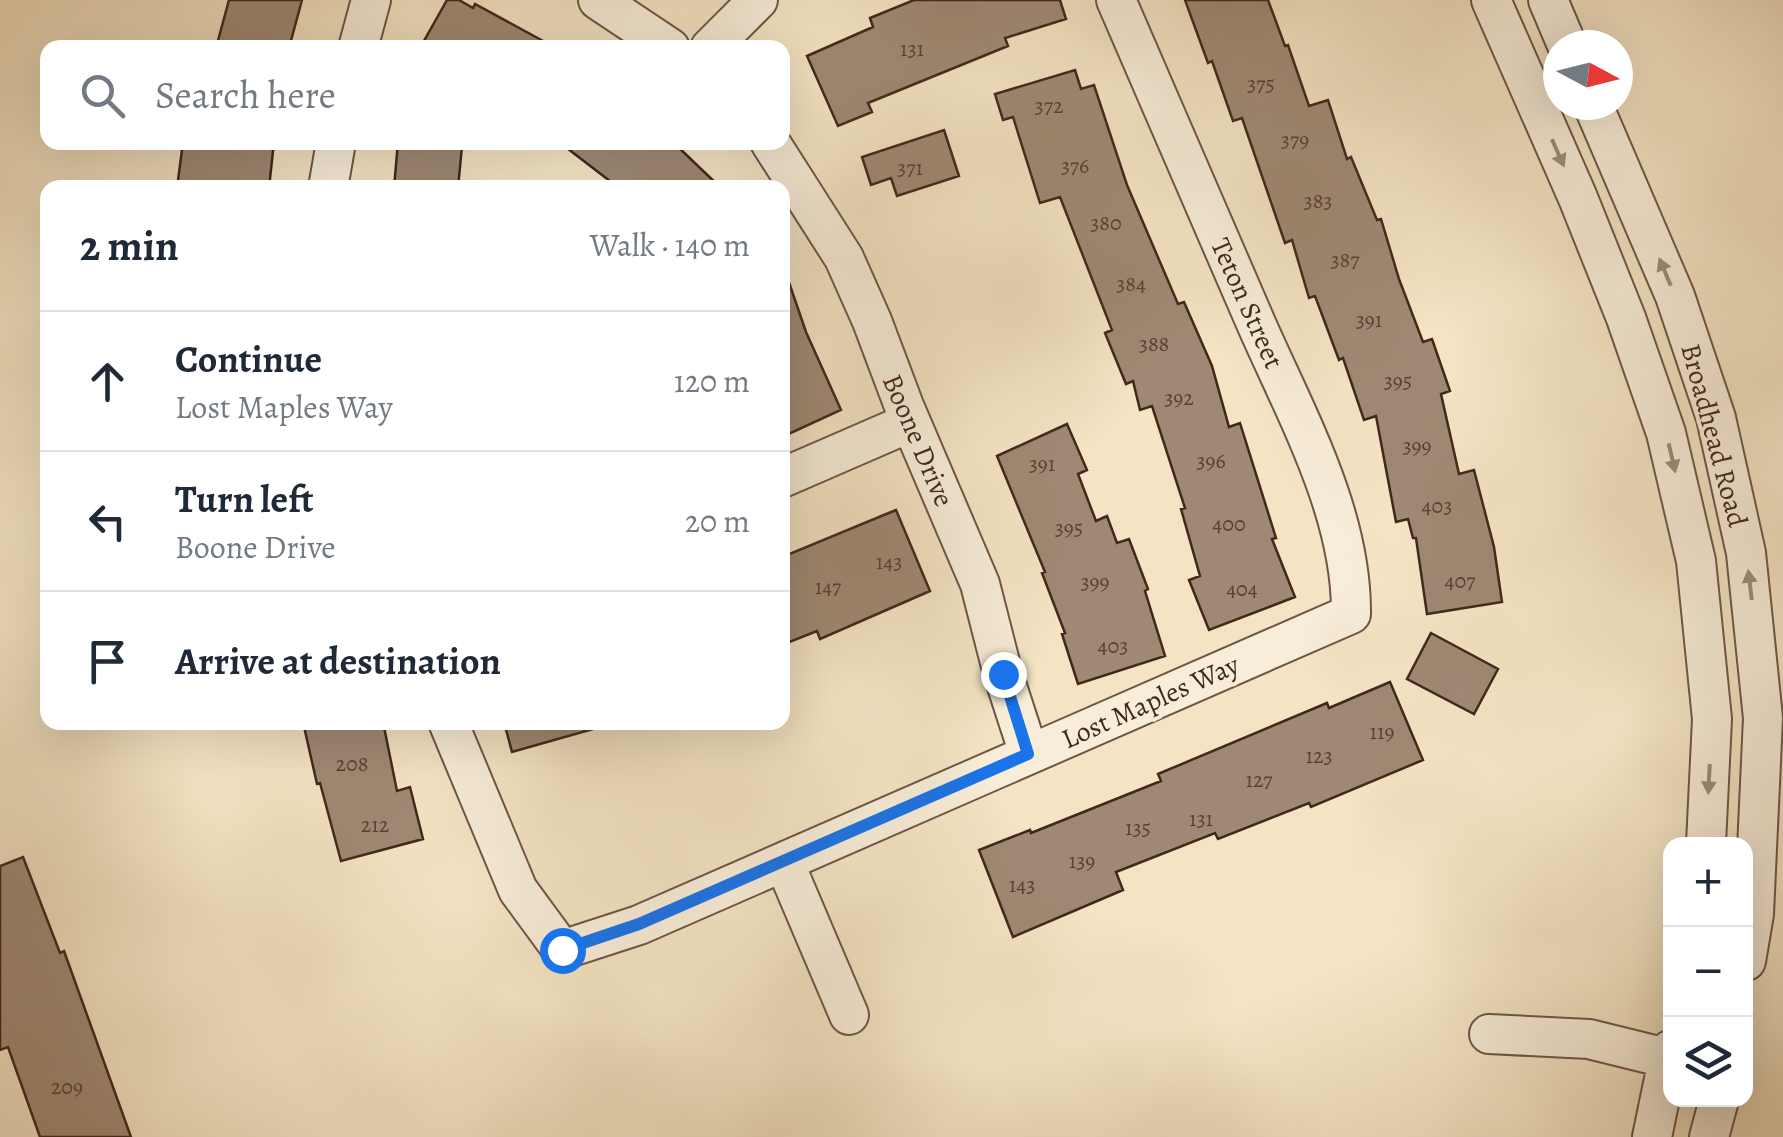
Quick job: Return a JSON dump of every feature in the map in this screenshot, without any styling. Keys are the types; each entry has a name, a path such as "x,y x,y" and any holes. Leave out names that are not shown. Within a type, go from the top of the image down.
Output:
{"street":[{"path":"360,40 371,0"},
{"path":"598,0 658,40"},
{"path":"718,40 758,0"},
{"name":"Teton Street","path":"1116,0 1309,444 1340,528 1351,577 1351,614"},
{"name":"Broadhead Road","path":"1491,0 1585,215 1666,432 1696,562 1712,719 1706,837"},
{"path":"1548,0 1561,30"},
{"name":"Broadhead Road","path":"1599,120 1675,296 1716,418 1769,638 1752,927"},
{"path":"329,180 335,150"},
{"name":"Boone Drive","path":"775,150 844,258 980,584 1028,754"},
{"path":"790,475 912,422"},
{"name":"Lost Maples Way","path":"451,730 518,890 562,950 639,924 1351,614"},
{"path":"1704,644 1769,638"},
{"path":"784,862 849,1015"},
{"path":"1489,1034 1588,1039 1663,1055"},
{"path":"1652,1137 1663,1088"},
{"path":"1709,1137 1716,1107"}],"building":[{"path":"229,0 302,0 291,40 218,40"},
{"path":"447,0 459,0 473,8 475,4 541,40 424,40"},
{"path":"914,0 1060,0 1066,19 1005,38 1008,46 868,103 872,112 838,126 807,56 873,27 870,18"},
{"path":"1185,0 1268,0 1309,106 1328,100 1347,159 1351,157 1377,220 1381,219 1423,342 1432,339 1450,391 1441,394 1459,474 1474,470 1494,547 1502,602 1427,614 1416,538 1408,519 1396,522 1376,416 1364,420 1343,358 1339,360 1315,296 1309,298 1292,240 1285,243 1242,118 1233,121"},
{"path":"1075,70 1081,89 1094,85 1127,185 1178,304 1184,302 1212,366 1229,427 1240,423 1276,538 1272,539 1295,597 1209,630 1189,580 1200,576 1181,509 1185,508 1152,406 1140,410 1133,381 1126,384 1105,333 1112,330 1060,197 1040,203 1013,117 1003,120 995,94"},
{"path":"944,130 959,176 897,196 891,178 871,185 862,157"},
{"path":"182,150 273,150 270,180 178,180"},
{"path":"397,150 462,150 459,180 395,180"},
{"path":"569,150 681,150 713,180 609,180"},
{"path":"790,285 806,332 841,410 790,433"},
{"path":"1067,424 1087,470 1078,474 1096,521 1107,516 1117,543 1129,539 1148,589 1145,591 1165,656 1078,684 1062,634 1065,633 1042,573 1045,572 997,456"},
{"path":"896,510 930,591 820,639 817,631 790,642 790,554"},
{"path":"1431,633 1498,669 1474,714 1407,679"},
{"path":"1390,682 1423,760 1311,807 1309,803 1218,839 1215,833 1116,872 1123,890 1013,937 979,850 1161,781 1158,774 1327,703 1329,708"},
{"path":"305,730 385,730 397,791 410,787 423,839 341,861 320,783 317,784"},
{"path":"506,730 589,730 512,752"},
{"path":"23,857 60,953 64,951 131,1137 40,1137 8,1047 0,1050 0,866"}],"route":[{"path":"562,950 639,924 1028,754 1003,674"}]}
